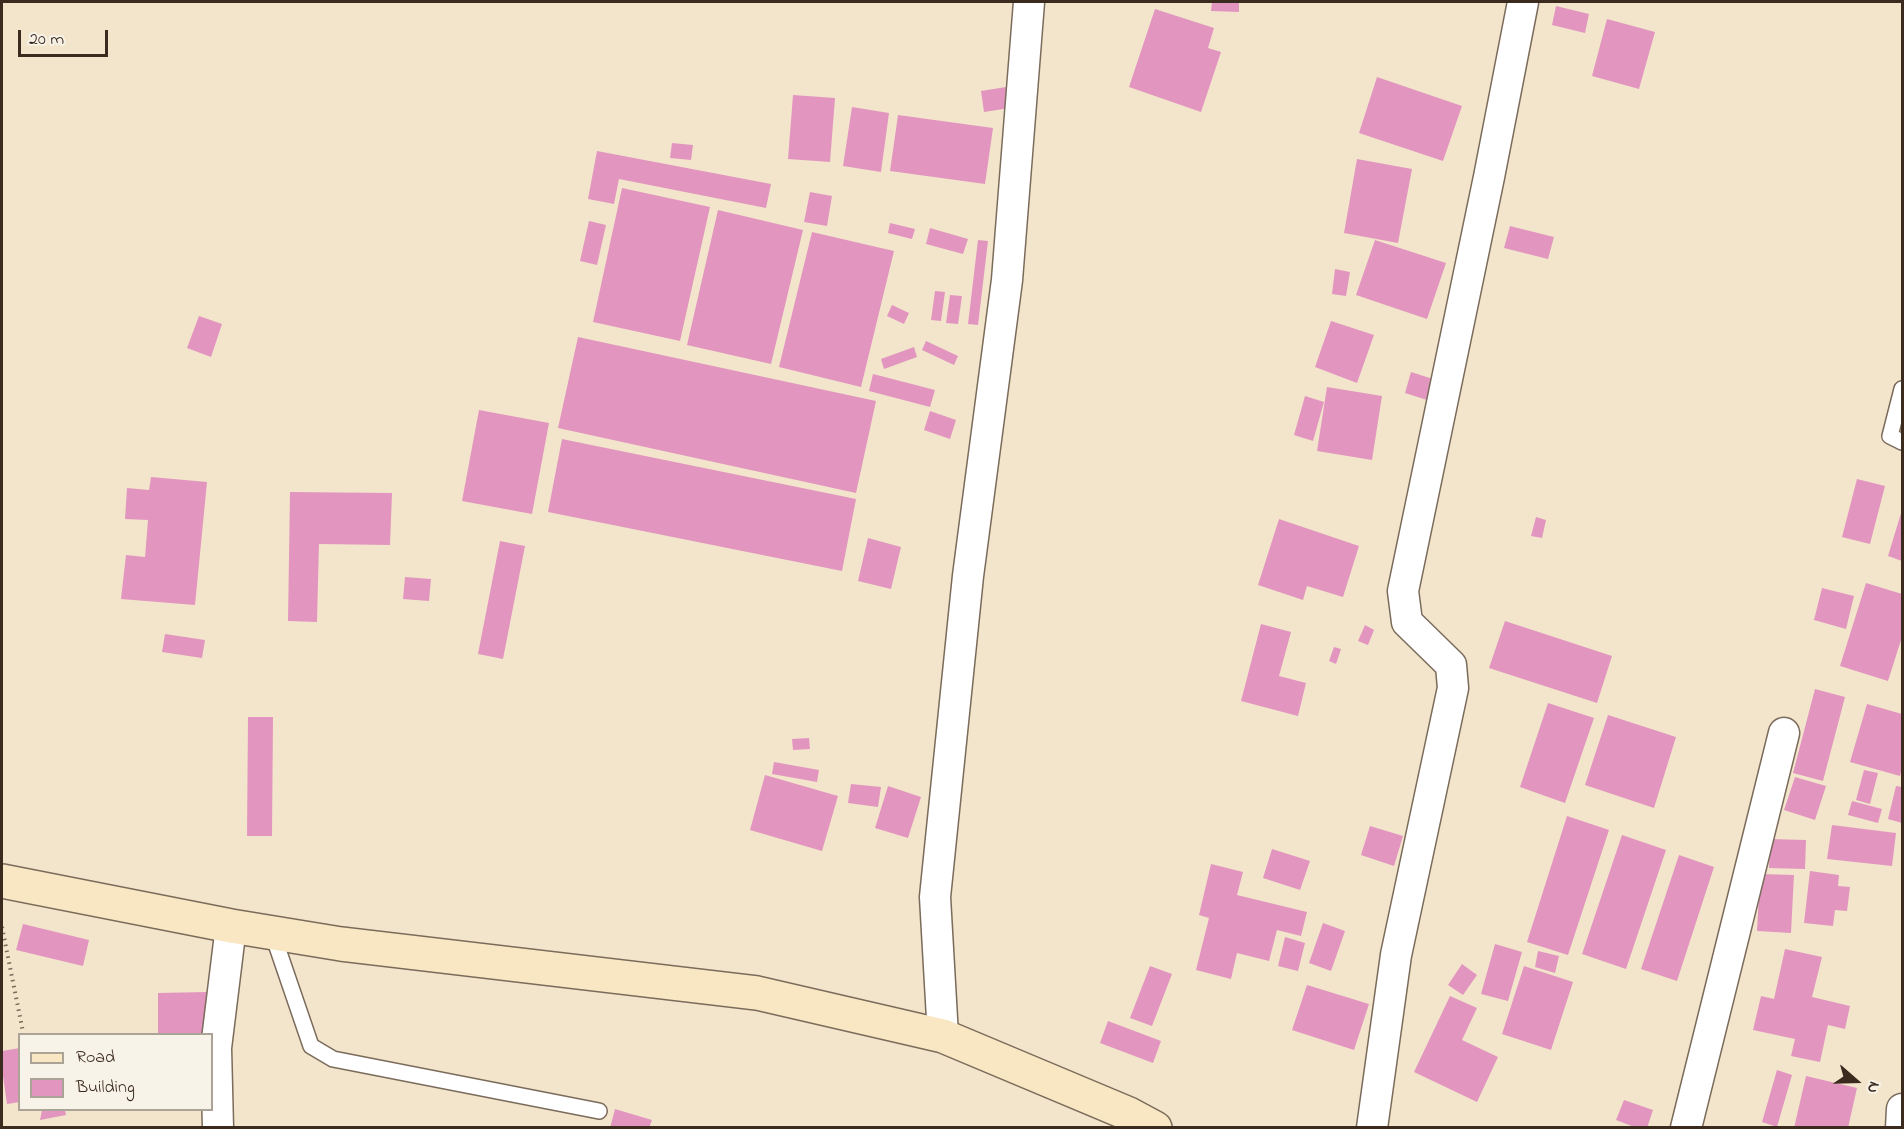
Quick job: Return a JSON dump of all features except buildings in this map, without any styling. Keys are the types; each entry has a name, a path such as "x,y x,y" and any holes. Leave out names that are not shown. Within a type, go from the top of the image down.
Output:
{"street":[{"path":"943,1036 935,897 968,576 1007,280 1029,2"},
{"path":"1372,1128 1396,955 1453,688 1451,666 1407,622 1403,591 1524,2"},
{"path":"1686,1128 1784,733"},
{"path":"2,880 231,926 341,944 757,993 943,1036 1130,1114 1155,1128"},
{"path":"218,1128 216,1048 231,926"},
{"path":"1901,1128 1902,1109"}],"lane":[{"path":"1902,388 1890,436 1902,442"},
{"path":"272,932 311,1046 333,1059 599,1111"}],"path":[{"path":"2,927 23,1032"}]}
